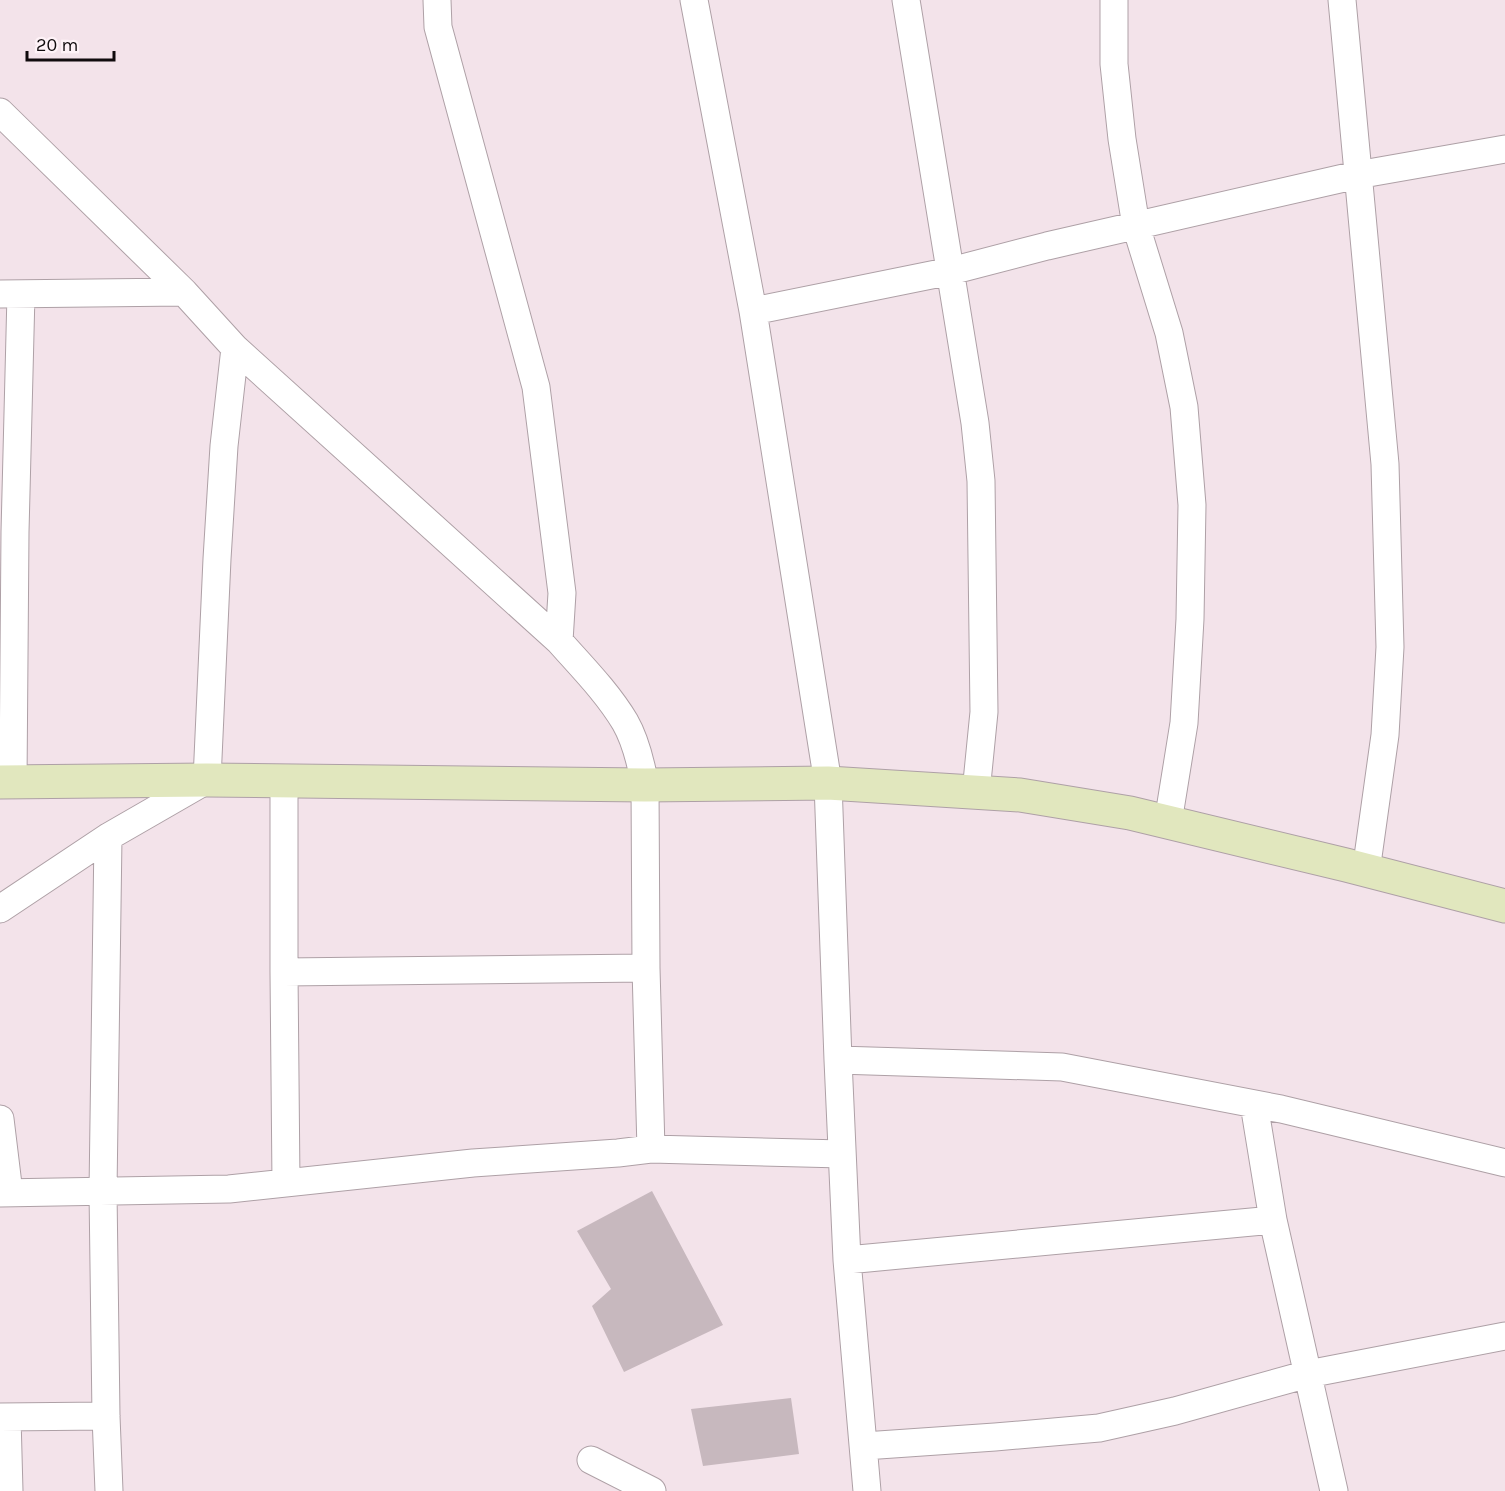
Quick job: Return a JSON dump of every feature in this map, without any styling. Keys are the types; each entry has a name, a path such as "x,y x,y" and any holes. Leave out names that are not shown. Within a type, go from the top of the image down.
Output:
{"main road":[{"path":"6,782 207,780 645,784 828,783 1020,795 1130,813 1505,906"}],"street":[{"path":"437,0 438,27 536,387 562,593 559,641"},
{"path":"694,0 753,311 828,783 837,1060 847,1260 867,1491"},
{"path":"906,0 975,423 981,482 984,712 976,792"},
{"path":"1114,0 1114,64 1122,139 1136,226 1169,333 1184,407 1192,505 1191,619 1184,723 1168,822"},
{"path":"1342,0 1384,464 1389,647 1385,735 1366,871"},
{"path":"0,112 184,292 235,348 559,641 601,688 626,723 640,757 645,784 646,968 651,1149"},
{"path":"753,311 951,271 1047,246 1358,175 1505,149"},
{"path":"6,782 15,532 10,294 184,292"},
{"path":"0,909 108,837 207,780 218,536 224,446 235,348"},
{"path":"284,781 286,1184"},
{"path":"108,837 103,1191 109,1491"},
{"path":"284,972 646,968"},
{"path":"837,1060 1062,1066 1281,1109 1505,1163"},
{"path":"1254,1104 1273,1220 1334,1491"},
{"path":"0,1119 4,1193 229,1189 473,1163 618,1154 651,1149 842,1154"},
{"path":"847,1260 1273,1220"},
{"path":"864,1446 1099,1428 1175,1411 1308,1374 1505,1336"},
{"path":"9,1491 3,1417 106,1416"},
{"path":"591,1460 652,1491"}],"building":[{"path":"652,1191 723,1325 624,1372 592,1306 611,1289 577,1231"},
{"path":"791,1398 799,1454 703,1466 691,1409"}]}
